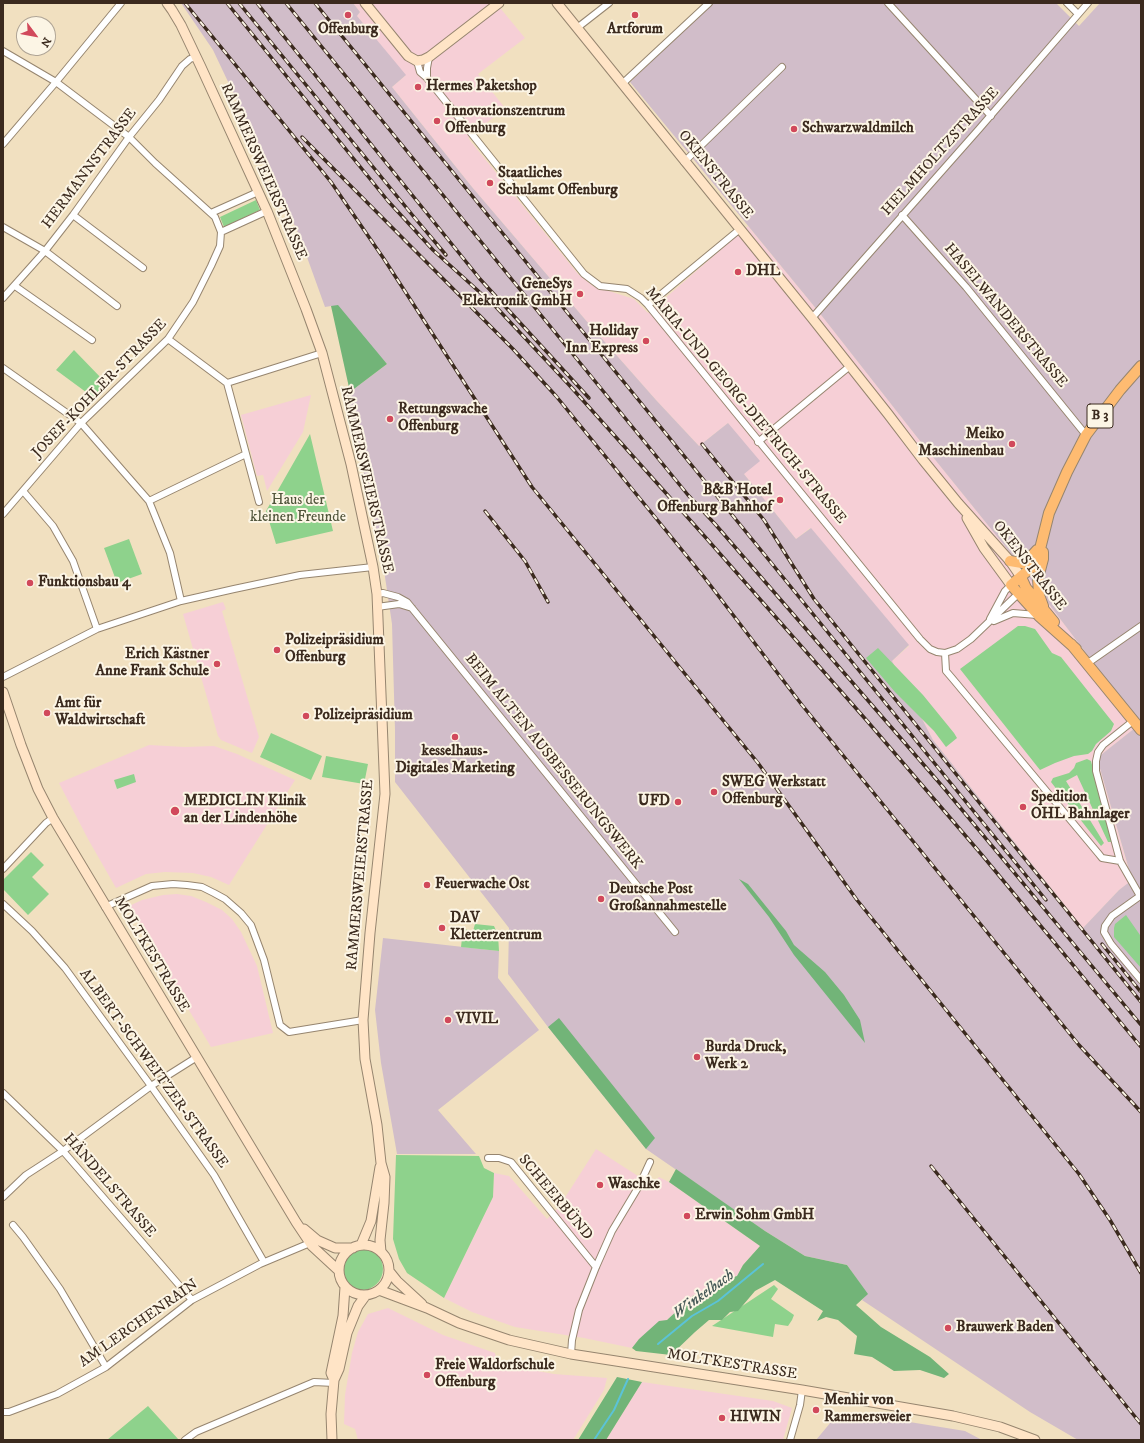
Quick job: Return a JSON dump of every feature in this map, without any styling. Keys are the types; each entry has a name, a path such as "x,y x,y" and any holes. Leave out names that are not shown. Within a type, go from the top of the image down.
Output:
{"main road":[{"name":"B 3","path":"1011,585 1032,568 1038,557 1049,513 1067,472 1086,435 1120,390 1141,366"},
{"name":"B 3","path":"1010,561 1022,563 1027,561 1042,544"},
{"name":"B 3","path":"1042,544 1043,559 1038,578 1042,614"},
{"name":"OKENSTRASSE","path":"1021,577 1022,591"},
{"path":"1022,591 1038,578"},
{"name":"OKENSTRASSE","path":"1011,585 1022,591 1076,649 1141,730"}],"street":[{"path":"3,144 121,3"},
{"name":"RAMMERSWEIERSTRASSE","path":"167,3 181,26 196,57 267,211 306,309 322,353 353,470 373,567 377,594 385,794 370,933 363,1020 365,1059 377,1125 381,1163 385,1177 380,1252"},
{"path":"365,3 408,56 417,60 423,60 429,57 499,3"},
{"name":"OKENSTRASSE","path":"557,3 684,162 812,318 958,503 1010,561 1021,577"},
{"path":"577,28 609,3"},
{"path":"622,84 709,3"},
{"path":"888,3 991,116"},
{"path":"1067,3 1078,14"},
{"name":"HELMHOLTZSTRASSE","path":"812,318 991,116 1088,3"},
{"path":"3,51 56,82 129,137 155,164 215,217 221,232 267,211"},
{"name":"HERMANNSTRASSE","path":"3,298 45,251 73,215 129,137 159,100 182,66 190,59 196,57"},
{"path":"427,78 429,57"},
{"name":"MARIA-UND-GEORG-DIETRICH-STRASSE","path":"417,60 420,72 427,78 584,274 600,286 627,288 641,298 920,639 930,649 945,653"},
{"path":"684,162 782,67"},
{"path":"211,213 258,192"},
{"path":"73,215 143,268"},
{"name":"HASELWANDERSTRASSE","path":"902,215 966,286 1086,435"},
{"path":"3,226 45,251 118,306"},
{"path":"648,306 740,230"},
{"name":"JOSEF-KOHLER-STRASSE","path":"3,514 81,423 168,339 193,302 211,266 220,246 221,232"},
{"path":"15,286 92,340"},
{"path":"168,339 227,383 259,502"},
{"path":"227,383 322,353"},
{"path":"758,442 850,366"},
{"path":"3,368 81,423 149,501 170,553 181,602"},
{"path":"149,501 246,454"},
{"path":"23,491 53,526 73,561 97,629"},
{"name":"OKENSTRASSE","path":"958,503 984,548 1011,585"},
{"path":"3,677 97,629 181,602 241,587 300,575 373,567"},
{"path":"987,624 1005,591 1011,585"},
{"path":"1022,591 971,639 958,649 945,653 946,671 1102,858 1120,861"},
{"name":"BEIM ALTEN AUSBESSERUNGSWERK","path":"377,594 384,593 408,602 675,932"},
{"path":"377,606 399,604 412,608"},
{"path":"987,624 1013,613 1042,614"},
{"path":"1088,663 1141,626"},
{"name":"MOLTKESTRASSE","path":"3,692 38,789 53,818 105,907 296,1222 310,1243 338,1270"},
{"path":"1133,720 1103,745 1098,752 1096,770 1120,861 1140,896 1112,916 1105,926 1104,932 1111,944 1141,980"},
{"path":"3,869 46,823 53,818"},
{"path":"105,907 152,886 173,884 187,885 202,887 214,892 225,899 241,913 251,925 264,960 280,1025 289,1032 363,1020"},
{"name":"ALBERT-SCHWEITZER-STRASSE","path":"3,904 32,931 65,968 214,1175 264,1262"},
{"path":"3,1197 26,1175 63,1151 151,1086 197,1057"},
{"name":"HÄNDELSTRASSE","path":"3,1093 63,1151 192,1300"},
{"name":"SCHEERBÜND","path":"488,1158 499,1158 511,1162 596,1267"},
{"name":"SCHEERBÜND","path":"571,1354 572,1340 579,1310 596,1267 612,1231 639,1186 650,1162"},
{"name":"RAMMERSWEIERSTRASSE","path":"357,1246 372,1220 381,1163"},
{"name":"MOLTKESTRASSE","path":"296,1222 317,1240 335,1248 357,1246"},
{"path":"13,1225 60,1289 106,1367"},
{"name":"AM LERCHENRAIN","path":"3,1412 9,1412 57,1394 106,1367 192,1300 264,1262 310,1243"},
{"path":"334,1381 331,1373 345,1301 345,1287 338,1270 342,1257 357,1246 371,1246 380,1252 387,1261 389,1271 386,1282 379,1290 366,1295 357,1294 345,1287"},
{"name":"MOLTKESTRASSE","path":"389,1271 397,1281 427,1308"},
{"name":"MOLTKESTRASSE","path":"379,1290 427,1308 459,1323 509,1340 571,1354 802,1390 953,1416 1000,1427 1035,1440"},
{"path":"332,1440 331,1414 334,1381 339,1369 346,1333 358,1306 366,1295"},
{"path":"185,1440 196,1432 314,1382 334,1381"},
{"path":"790,1440 795,1426 802,1390"}],"shaded area":[{"path":"181,3 353,3 360,12 357,16 406,75 392,87 472,187 589,324 699,446 728,423 760,461 744,474 796,539 811,528 909,645 892,661 933,740 1083,928 1119,890 1132,880 1097,758 1140,724 1004,545 818,311 630,82 713,3 1056,3 1079,26 1100,3 1141,3 1141,1440 1078,1440 1030,1412 862,1300 867,1294 847,1265 805,1256 765,1231 646,1149 548,1027 508,974 509,928 395,782 392,624 381,550 346,394 387,364 331,306 325,307 299,235 213,50"},
{"path":"353,3 496,3 525,38 478,74 505,108 468,138 578,274 593,286 634,299 648,313 748,226 818,311 1004,545 1140,724 1097,758 1132,881 1119,890 1083,928 933,740 892,661 909,646 810,528 796,539 744,474 728,423 699,446 589,324 472,187 392,87 405,76 357,16 360,12"},
{"name":"Haus der kleinen Freunde","path":"311,395 303,432 267,491 263,475 257,476 241,415"},
{"name":"Erich Kästner Anne Frank Schule","path":"223,602 226,609 222,611 259,737 252,753 221,740 218,736 183,614"},
{"name":"MEDICLIN Klinik an der Lindenhöhe","path":"149,745 185,747 214,746 237,754 295,780 229,885 211,877 193,873 165,872 146,874 116,888 88,839 59,783"},
{"path":"177,894 191,896 222,910 232,919 241,932 257,966 273,1033 211,1047 129,906 142,900 163,895"},
{"path":"383,938 499,951 498,978 539,1030 438,1110 476,1154 397,1154 381,1063 375,1010"},
{"path":"596,1149 652,1185 659,1177 669,1182 760,1246 743,1265 737,1276 716,1283 709,1297 694,1295 667,1320 639,1339 632,1348 584,1338 515,1327 472,1312 444,1298 493,1197 494,1173 509,1176 547,1219 559,1207"},
{"name":"Freie Waldorfschule Offenburg","path":"388,1308 443,1335 495,1353 498,1368 505,1365 554,1374 607,1378 604,1390 573,1440 358,1440 355,1429 344,1424 345,1395 352,1353 358,1332 368,1314"},
{"path":"642,1382 773,1401 792,1408 783,1440 606,1440"},
{"path":"848,1412 965,1431 982,1440 816,1440 831,1422"}],"green space":[{"path":"256,200 260,210 224,227 220,217"},
{"path":"338,305 387,364 350,392 331,306"},
{"path":"74,350 105,382 94,398 56,370"},
{"name":"Haus der kleinen Freunde","path":"310,434 333,531 276,544 266,511"},
{"path":"129,539 142,574 117,583 104,548"},
{"path":"1018,626 1025,626 1035,629 1052,653 1061,657 1114,724 1111,731 1096,744 1092,751 1088,754 1074,756 1040,770 960,669"},
{"path":"878,648 923,695 954,733 957,738 946,747 934,731 895,692 866,658"},
{"path":"271,733 322,756 311,780 260,757"},
{"path":"326,756 368,764 364,784 322,777"},
{"path":"1087,759 1091,761 1112,842 1108,842 1077,775 1066,781 1104,843 1101,846 1051,782 1053,778 1069,773 1074,768 1076,763"},
{"path":"134,774 136,782 117,789 114,780"},
{"path":"31,852 44,865 32,877 49,894 28,915 3,889 3,880"},
{"path":"739,879 748,884 786,931 794,945 825,972 844,995 860,1020 865,1043 794,955 769,917"},
{"path":"1126,915 1140,935 1141,968 1114,937 1115,924"},
{"path":"475,924 494,926 498,935 499,951 461,947 463,929 473,931"},
{"path":"559,1018 655,1138 646,1149 548,1027"},
{"path":"396,1155 479,1156 484,1168 494,1173 493,1197 444,1298 407,1273 399,1259 393,1239"},
{"path":"676,1169 765,1231 805,1256 847,1265 868,1294 856,1305 881,1327 930,1357 949,1374 944,1378 920,1370 894,1371 872,1357 854,1354 857,1336 838,1320 826,1317 817,1321 823,1311 775,1280 755,1291 738,1311 730,1312 722,1320 709,1320 671,1355 636,1351 632,1348 639,1339 659,1321 667,1320 694,1295 709,1297 716,1283 737,1276 743,1265 760,1246 669,1182"},
{"path":"362,1248 377,1254 383,1269 377,1284 362,1290 347,1284 341,1269 347,1254"},
{"path":"774,1285 778,1289 771,1299 794,1315 788,1326 775,1324 773,1337 712,1326"},
{"path":"617,1377 642,1382 606,1440 578,1440"},
{"path":"148,1406 179,1440 107,1440"}],"waterway":[{"name":"Winkelbach","path":"658,1344 692,1316 718,1301 763,1264"},
{"name":"Winkelbach","path":"594,1440 614,1410 628,1379"}],"railway":[{"path":"185,3 331,182 384,259 532,487 758,763 857,900 1079,1174 1110,1220 1141,1273"},
{"path":"227,3 388,201 433,250 496,307 571,387 707,539 868,722 982,855 1141,1047"},
{"path":"239,3 446,255"},
{"path":"257,3 480,279 589,398"},
{"path":"286,3 688,495 715,524 943,787 1141,1025"},
{"path":"315,3 1046,900"},
{"path":"302,137 513,349 556,396 704,577 802,705 1079,1045 1141,1112"},
{"path":"702,444 764,520 814,599 1141,1002"},
{"path":"485,511 525,561 548,602"},
{"path":"1102,944 1140,991"},
{"path":"931,1166 1141,1424"}],"place":[{"name":"Offenburg","path":"348,15"},
{"name":"Artforum","path":"635,15"},
{"name":"Hermes Paketshop","path":"418,87"},
{"name":"Innovationszentrum Offenburg","path":"437,121"},
{"name":"Schwarzwaldmilch","path":"794,129"},
{"name":"Staatliches Schulamt Offenburg","path":"490,183"},
{"name":"DHL","path":"738,272"},
{"name":"GeneSys Elektronik GmbH","path":"580,294"},
{"name":"Holiday Inn Express","path":"646,341"},
{"name":"Rettungswache Offenburg","path":"390,419"},
{"name":"Meiko Maschinenbau","path":"1012,444"},
{"name":"B&B Hotel Offenburg Bahnhof","path":"780,500"},
{"name":"Funktionsbau 4","path":"30,583"},
{"name":"Polizeipräsidium Offenburg","path":"277,650"},
{"name":"Erich Kästner Anne Frank Schule","path":"217,664"},
{"name":"Amt für Waldwirtschaft","path":"47,713"},
{"name":"Polizeipräsidium","path":"306,716"},
{"name":"kesselhaus- Digitales Marketing","path":"455,737"},
{"name":"SWEG Werkstatt Offenburg","path":"714,792"},
{"name":"UFD","path":"678,802"},
{"name":"Spedition OHL Bahnlager","path":"1023,807"},
{"name":"MEDICLIN Klinik an der Lindenhöhe","path":"175,811"},
{"name":"Feuerwache Ost","path":"427,885"},
{"name":"Deutsche Post Großannahmestelle","path":"601,899"},
{"name":"DAV Kletterzentrum","path":"442,928"},
{"name":"VIVIL","path":"448,1020"},
{"name":"Burda Druck, Werk 2","path":"697,1057"},
{"name":"Waschke","path":"600,1185"},
{"name":"Erwin Sohm GmbH","path":"687,1216"},
{"name":"Brauwerk Baden","path":"948,1328"},
{"name":"Freie Waldorfschule Offenburg","path":"427,1375"},
{"name":"Menhir von Rammersweier","path":"816,1410"},
{"name":"HIWIN","path":"722,1418"}]}
